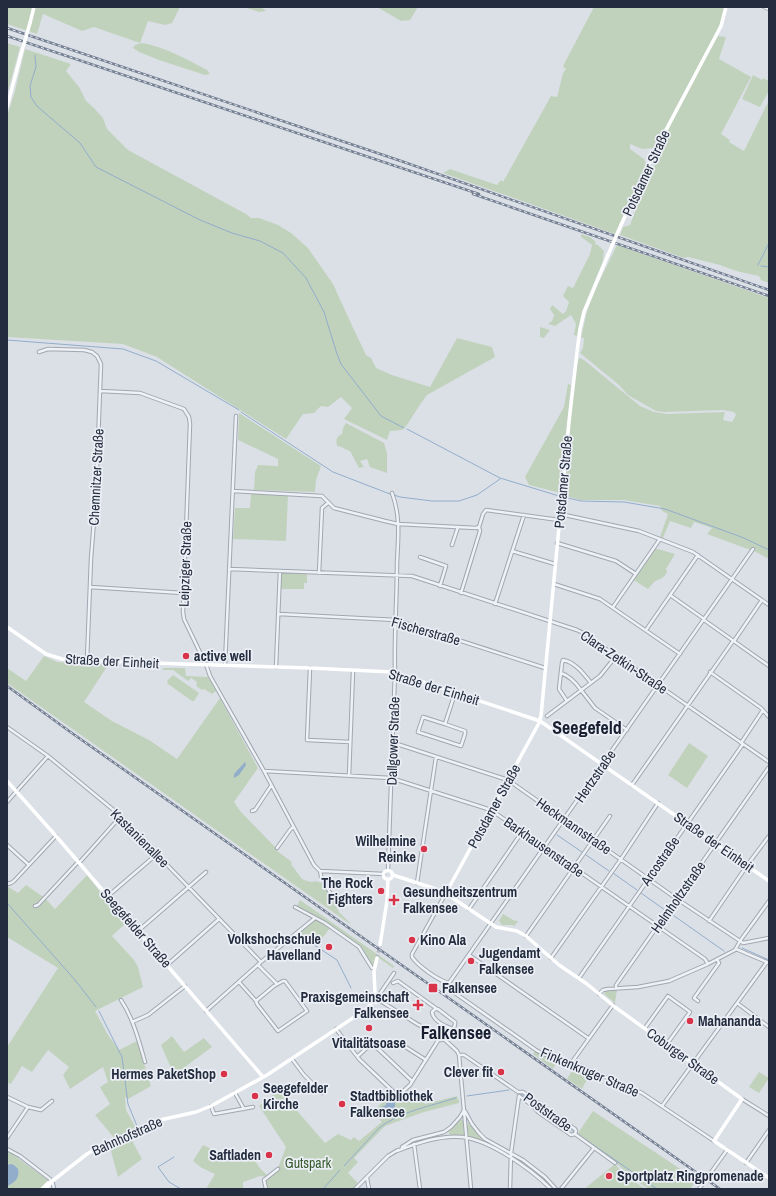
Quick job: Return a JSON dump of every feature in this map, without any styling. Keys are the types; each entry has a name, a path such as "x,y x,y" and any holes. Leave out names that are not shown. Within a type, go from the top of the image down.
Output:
{"street":[{"path":"7,107 34,7"},
{"name":"Potsdamer Straße","path":"412,957 412,954 540,721 569,422 580,329 587,306 608,255 654,153 721,26 726,7"},
{"path":"764,7 769,9"},
{"name":"Chemnitzer Straße","path":"39,352 48,349 84,350 92,352 97,356 101,364 96,499 87,660"},
{"name":"Leipziger Straße","path":"101,391 140,393 184,409 190,417 183,593 184,619 212,680 264,771 314,865 320,871 321,876 334,900"},
{"path":"225,666 236,416"},
{"path":"233,491 322,496 334,508 398,524 479,527"},
{"name":"Dallgower Straße","path":"388,870 393,744 395,673 394,644 398,524 398,513 392,493"},
{"path":"319,573 322,508 328,503"},
{"path":"461,593 480,531 479,527 483,514 486,510 559,520"},
{"path":"560,514 630,528 693,552 769,605"},
{"path":"495,604 524,515"},
{"path":"452,545 458,527"},
{"path":"613,607 660,539"},
{"path":"557,543 616,561 636,574"},
{"name":"Hertzstraße","path":"449,983 753,549"},
{"path":"512,551 555,564"},
{"path":"646,630 698,555"},
{"path":"420,557 446,566 440,586"},
{"name":"Clara-Zetkin-Straße","path":"229,568 412,576 583,633 769,762"},
{"path":"276,667 280,571"},
{"path":"553,584 596,597 613,607 680,654"},
{"path":"90,587 183,593"},
{"path":"670,595 769,666"},
{"path":"632,785 762,600"},
{"name":"Fischerstraße","path":"279,614 396,620 545,668"},
{"name":"Straße der Einheit","path":"7,626 49,655 62,659 310,668 395,673 540,721 769,880"},
{"path":"547,716 603,673 616,656"},
{"path":"567,701 559,689 563,660 567,660 582,672 590,683"},
{"path":"310,668 307,740 350,742"},
{"path":"349,776 352,671"},
{"path":"710,672 763,710 769,717"},
{"path":"561,673 574,680 595,708 627,730"},
{"path":"445,724 455,693"},
{"name":"Arcostraße","path":"579,979 687,824 763,710"},
{"path":"423,717 445,724 465,731 461,746 418,732 423,717"},
{"name":"Kastanienallee","path":"7,727 48,756 121,816 261,962"},
{"name":"Heckmannstraße","path":"393,744 508,780 708,921 740,941"},
{"path":"7,802 48,756"},
{"path":"417,883 436,757"},
{"name":"Helmholtzstraße","path":"616,989 616,985 769,767"},
{"name":"Barkhausenstraße","path":"264,771 391,778 492,810 704,959 708,964"},
{"name":"Seegefelder Straße","path":"7,780 263,1077"},
{"path":"252,811 271,786"},
{"path":"551,958 621,859 658,803"},
{"path":"35,906 38,905 121,816"},
{"path":"320,871 384,874 388,870 392,872 393,875 446,893 500,929 517,931 526,936 610,816"},
{"path":"277,848 293,827"},
{"path":"469,909 522,832"},
{"path":"7,884 14,881 56,836"},
{"path":"708,921 769,836"},
{"path":"7,845 29,865"},
{"path":"108,896 157,854"},
{"path":"138,931 206,872"},
{"path":"380,945 387,901 388,879 384,874"},
{"path":"388,879 392,878 393,875"},
{"path":"599,994 605,989 638,987 669,982 736,949 740,941 769,901"},
{"path":"295,907 324,923 359,947 372,968"},
{"path":"206,1011 261,962 315,918"},
{"path":"167,965 220,919"},
{"name":"Coburger Straße","path":"526,936 551,958 613,1005 742,1099 769,1116"},
{"path":"740,941 743,943 769,938"},
{"path":"662,1106 768,963 736,949"},
{"path":"469,955 588,1038"},
{"name":"Finkenkruger Straße","path":"412,957 429,972 449,983 452,991 536,1050 543,1054 572,1062 642,1093 769,1178"},
{"path":"377,958 374,971 379,1000 437,1035 439,1039"},
{"path":"698,1001 694,998 719,963 717,959"},
{"path":"258,965 277,984"},
{"path":"379,1000 373,1002 371,997 373,994 377,994 394,973"},
{"path":"239,982 278,1031 307,1011 285,982 281,981 256,1002"},
{"path":"393,983 398,981 455,1022 455,1025 450,1032 439,1032 437,1035"},
{"path":"132,1022 148,1015 185,986"},
{"path":"645,1028 668,996 690,1012 666,1044"},
{"path":"121,1000 125,1005 132,1022 145,1062"},
{"name":"Bahnhofstraße","path":"46,1189 52,1182 87,1154 160,1120 196,1112 235,1094 292,1059 368,1008 373,1002"},
{"path":"737,1003 769,1027"},
{"path":"572,1062 613,1005"},
{"path":"438,1009 432,1012 432,1014 440,1023 452,1029"},
{"path":"439,1039 444,1039 445,1037 440,1023"},
{"path":"336,1029 358,1056 396,1095 400,1095 412,1081 439,1039"},
{"name":"Poststraße","path":"444,1039 457,1051 459,1055 464,1055 467,1057 518,1094 538,1112 571,1135 576,1134"},
{"path":"358,1056 371,1044 373,1044 412,1081"},
{"path":"404,1046 426,1060"},
{"path":"459,1055 471,1189"},
{"path":"292,1059 304,1075 322,1093"},
{"name":"Poststraße","path":"518,1094 523,1092 575,1129 576,1134 594,1149 615,1163"},
{"path":"235,1094 244,1109"},
{"path":"510,1189 511,1153 518,1094"},
{"path":"7,1097 28,1107 41,1110 52,1101"},
{"path":"714,1141 742,1099"},
{"path":"211,1106 214,1114 253,1107"},
{"path":"7,1138 28,1107"},
{"path":"355,1189 388,1156 413,1140 436,1135 446,1131 460,1117 464,1109"},
{"path":"464,1109 479,1134 534,1168 556,1189"},
{"path":"746,1163 769,1130"},
{"path":"446,1131 448,1137"},
{"path":"397,1151 432,1140 448,1137 466,1138 484,1144 511,1158 533,1172 551,1189"},
{"path":"484,1144 485,1139"},
{"path":"413,1140 420,1189"},
{"path":"7,1149 20,1156 52,1182 54,1189"},
{"path":"561,1189 594,1149"},
{"path":"707,1178 727,1150"},
{"path":"266,1189 264,1180 278,1169"},
{"path":"367,1177 369,1189"},
{"name":"Bahnhofstraße","path":"42,1189 48,1183 52,1182"},
{"path":"699,1189 702,1185"}],"green space":[{"path":"7,7 180,7 172,23 165,25 148,21 140,43 94,27 82,31 43,14 37,34 7,24"},
{"path":"244,7 261,7 266,11 259,12"},
{"path":"377,7 418,7 410,20 401,21"},
{"path":"594,7 724,7 722,19 718,29 654,148 642,149 630,144 630,149 644,159 646,165 615,234 443,173 450,169 497,185 501,180 503,182 551,96 557,97 563,73 566,69 563,66"},
{"path":"718,36 726,37 719,59 751,77 721,134 730,140 729,142 744,151 769,100 769,283 761,280 759,276 688,257 684,258 620,235 623,227 630,225 644,188 644,181 649,171 654,172 655,162 653,160 660,144"},
{"path":"7,43 20,47 7,95"},
{"path":"141,43 149,44 174,54 207,70 210,74 205,75 159,60 133,48 135,45"},
{"path":"25,49 71,64 66,71 79,87 86,101 103,118 107,129 128,150 251,218 259,218 278,225 291,233 308,248 333,284 366,355 371,358 376,368 392,375 430,387 457,338 492,347 495,357 427,395 407,425 402,430 390,431 387,440 344,419 352,408 341,397 328,407 321,406 314,413 303,414 286,439 157,357 123,344 7,337 7,116 15,91"},
{"path":"753,75 762,80 763,78 769,81 769,91 760,107 742,99"},
{"path":"581,234 590,237 596,242 595,244 604,251 603,261 582,312 577,336 574,335 576,324 571,315 555,326 548,324 552,321 554,315 550,309 552,305 563,314 566,311 569,302 563,296 568,286 573,288 590,254 592,245 581,237"},
{"path":"617,245 769,298 769,559 756,552 707,534 712,528 694,522 691,528 670,521 663,538 660,537 668,514 662,511 660,506 623,500 580,500 563,495 571,411 578,360 580,358 640,406 654,412 667,414 725,412 723,420 732,422 736,415 734,412 723,410 656,411 628,395 619,385 580,353 583,348 584,338 581,338 587,311 597,286"},
{"path":"540,327 550,330 544,338 540,337"},
{"path":"568,384 571,385 560,493 529,485 525,477 564,407"},
{"path":"239,413 321,466 316,480 315,492 254,490 255,472 258,465 278,466 278,459 238,440"},
{"path":"346,423 384,443 387,453 387,473 370,467 367,459 360,461 364,467 359,468 350,451 337,446 337,439 342,434"},
{"path":"251,494 288,495 286,541 233,539 235,508 250,508"},
{"path":"654,548 675,554 666,569 667,572 665,576 654,582 648,589 632,579"},
{"path":"281,573 307,573 307,583 304,583 304,589 281,589"},
{"path":"44,656 57,662 108,665 84,702 112,721 149,740 177,759 220,698 258,768 234,802 241,812 278,850 277,851 292,862 291,864 302,879 324,884 339,912 350,924 7,683 7,668 26,681"},
{"path":"163,668 185,668 186,676 208,677 216,691 212,694 204,689 202,690 196,686 197,682 191,678 188,681 173,670 163,670"},
{"path":"173,675 199,693 194,701 168,684 167,681"},
{"path":"689,743 708,756 687,788 668,775"},
{"path":"87,875 125,924 112,936 134,960 138,967 143,987 95,1011 108,1035 119,1050 137,1041 151,1086 128,1099 125,1097 126,1110 136,1128 115,1139 95,1115 110,1104 100,1087 108,1082 103,1067 70,1089 63,1075 69,1067 48,1050 32,1072 22,1066 11,1084 7,1083 7,1047 58,968 7,937 7,886 18,893 26,885 45,898 55,909"},
{"path":"300,900 394,966 393,968 376,956 373,967 361,946 323,920 297,906"},
{"path":"503,914 518,922 514,926 502,925 499,921"},
{"path":"316,919 330,928 317,945 300,933"},
{"path":"606,990 617,990 615,1003 604,994"},
{"path":"172,1036 184,1052 204,1038 212,1047 174,1075 161,1045"},
{"path":"535,1051 540,1055 558,1060 553,1069 533,1054"},
{"path":"575,1066 592,1074 582,1089 567,1079"},
{"path":"759,1072 769,1078 759,1093 749,1087"},
{"name":"Gutspark","path":"410,1089 425,1104 457,1096 459,1103 424,1112 385,1126 354,1158 358,1162 348,1173 357,1182 354,1189 268,1189 266,1181 279,1169 278,1168 286,1147 259,1106 279,1090 325,1143 338,1134 351,1140 354,1137 359,1141 382,1122 373,1112 391,1093 398,1100"},
{"path":"593,1111 697,1180 690,1189 649,1189 635,1180 615,1162 577,1136"},
{"path":"461,1119 463,1121 464,1135 450,1135 448,1131 458,1120"},
{"path":"468,1123 483,1140 481,1141 468,1137"},
{"path":"129,1135 142,1159 118,1177 109,1144"},
{"path":"203,1145 220,1153 251,1151 255,1161 268,1177 260,1176 243,1182 243,1189 206,1189 215,1174 202,1168 193,1161"},
{"path":"7,1150 49,1181 40,1189 7,1189"},
{"path":"512,1155 535,1170 555,1189 552,1189 532,1171 512,1157"},
{"name":"Sportplatz Ringpromenade","path":"615,1164 624,1174 645,1189 584,1189"}],"water":[{"path":"245,762 246,765 239,775 234,778 234,774"},
{"path":"391,1097 395,1101 395,1108 382,1117 377,1113 377,1109 386,1105 386,1102"},
{"path":"11,1164 18,1169 18,1177 7,1186 7,1165"}],"waterway":[{"path":"35,55 36,67 30,86 31,97 36,105 80,143 96,167 200,220 232,233 260,241 283,253 306,278 324,312 341,364 381,416 404,428"},
{"path":"758,265 769,243"},
{"path":"761,266 769,267"},
{"path":"7,340 123,349 156,361 239,410"},
{"path":"241,412 333,472 390,494"},
{"path":"407,429 500,478 559,496"},
{"path":"394,495 432,501 459,501 477,495 500,479"},
{"path":"564,497 581,501 624,502 665,509 744,538 769,550"},
{"path":"557,835 582,852"},
{"path":"586,855 609,871"},
{"path":"613,873 637,890"},
{"path":"641,893 665,910"},
{"path":"7,903 75,980 96,1007"},
{"path":"670,913 724,951"},
{"path":"299,935 337,960 351,988"},
{"path":"742,948 769,960"},
{"path":"99,1011 122,1057 128,1104 137,1126"},
{"path":"467,1096 509,1090"},
{"path":"521,1094 574,1132"},
{"path":"344,1166 379,1128 388,1122 406,1113 456,1098"},
{"path":"579,1135 657,1189"},
{"path":"174,1157 158,1167 169,1182 181,1189"},
{"path":"323,1189 340,1170"}],"tunnel":[{"path":"377,958 380,945"},
{"path":"702,1185 707,1178"}],"railway":[{"path":"7,28 401,161 769,290"},
{"path":"7,36 479,194"},
{"path":"473,194 769,296"},
{"path":"7,686 720,1189"}],"place":[{"name":"active well","path":"186,656"},
{"name":"Wilhelmine Reinke","path":"424,849"},
{"name":"The Rock Fighters","path":"381,891"},
{"name":"Gesundheitszentrum Falkensee","path":"394,900"},
{"name":"Kino Ala","path":"412,940"},
{"name":"Volkshochschule Havelland","path":"329,947"},
{"name":"Jugendamt Falkensee","path":"471,961"},
{"name":"Falkensee","path":"433,988"},
{"name":"Praxisgemeinschaft Falkensee","path":"418,1005"},
{"name":"Mahananda","path":"690,1021"},
{"name":"Vitalitätsoase","path":"369,1028"},
{"name":"Clever fit","path":"501,1072"},
{"name":"Hermes PaketShop","path":"224,1074"},
{"name":"Seegefelder Kirche","path":"255,1096"},
{"name":"Stadtbibliothek Falkensee","path":"342,1104"},
{"name":"Saftladen","path":"269,1155"},
{"name":"Sportplatz Ringpromenade","path":"609,1176"}],"district":[{"name":"Seegefeld","path":"587,727"},
{"name":"Falkensee","path":"456,1032"}]}
